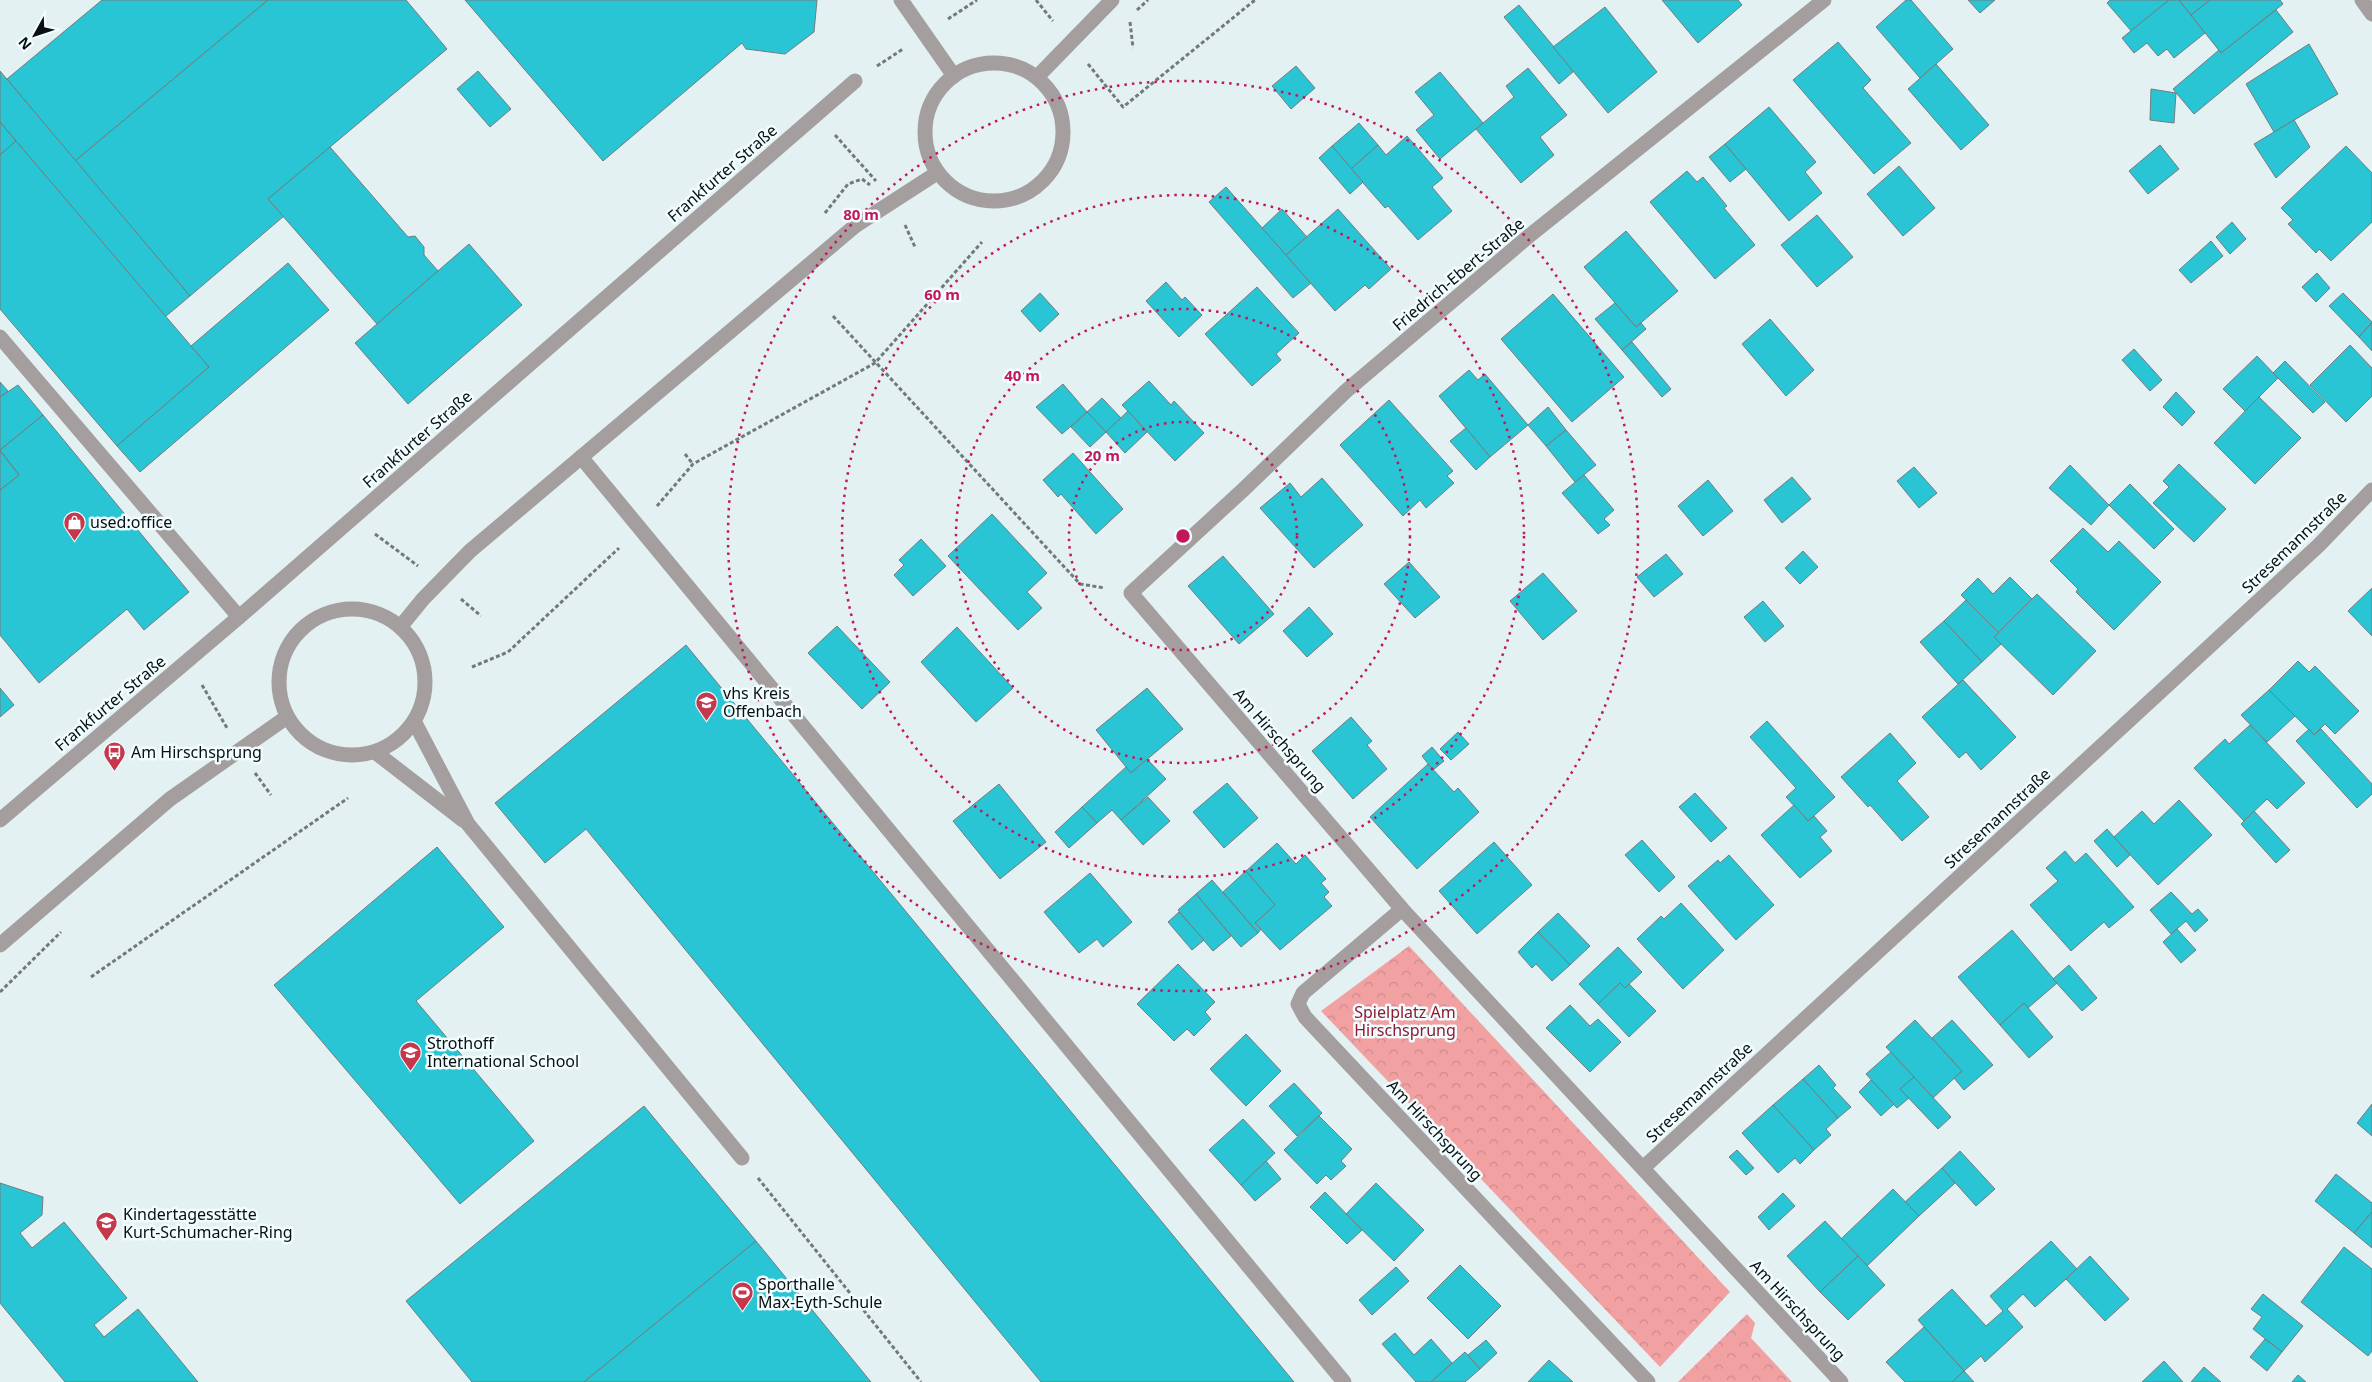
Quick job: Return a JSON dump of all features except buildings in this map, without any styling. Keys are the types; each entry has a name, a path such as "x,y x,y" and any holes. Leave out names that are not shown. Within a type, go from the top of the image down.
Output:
{"street":[{"path":"901,0 954,76"},
{"path":"1037,78 1112,0"},
{"name":"Friedrich-Ebert-Straße","path":"1131,593 1346,391 1529,236 1824,0"},
{"path":"2362,0 2372,14"},
{"path":"1001,63 1020,68 1037,78 1053,95 1062,117 1063,141 1056,163 1042,183 1023,196 999,202 976,200 954,189 937,173 928,155 925,135 926,116 934,97 962,70 981,64 1001,63"},
{"name":"Frankfurter Straße","path":"0,820 239,616 854,81"},
{"path":"401,626 470,551 581,457 855,226 937,173"},
{"path":"0,337 239,616"},
{"path":"581,457 640,526 1344,1382"},
{"name":"Stresemannstraße","path":"1643,1168 2202,653 2319,544 2372,490"},
{"name":"Am Hirschsprung","path":"1131,593 1402,909 1841,1382"},
{"path":"359,608 381,614 401,626 414,642 422,661 426,682 423,702 414,721 397,740 375,752 350,755 325,750 303,737 287,717 280,696 279,673 285,651 297,632 315,618 336,610 359,608"},
{"path":"0,945 170,799 287,717"},
{"path":"414,721 468,824 742,1158"},
{"path":"375,752 468,824"},
{"name":"Am Hirschsprung","path":"1402,909 1303,993 1298,1004 1301,1011 1311,1024 1648,1382"}],"path":[{"path":"1123,107 1255,0"},
{"path":"1130,18 1132,48"},
{"path":"816,114 894,200 915,247"},
{"path":"472,667 508,652 640,526 693,464 875,363 982,242"},
{"path":"833,316 1080,584 1131,593"},
{"path":"685,454 693,464"},
{"path":"90,977 348,798"},
{"path":"742,1158 921,1382"}],"green space":[{"name":"Spielplatz Am Hirschsprung","path":"1409,946 1730,1292 1660,1367 1321,1011"},
{"path":"1747,1314 1755,1323 1751,1338 1792,1382 1678,1382"}],"place":[{"name":"used:office","path":"74,541"},
{"name":"vhs Kreis Offenbach","path":"707,721"},
{"name":"Am Hirschsprung","path":"115,771"},
{"name":"Strothoff International School","path":"411,1071"},
{"name":"Kindertagesstätte Kurt-Schumacher-Ring","path":"107,1242"},
{"name":"Sporthalle Max-Eyth-Schule","path":"742,1312"}]}
